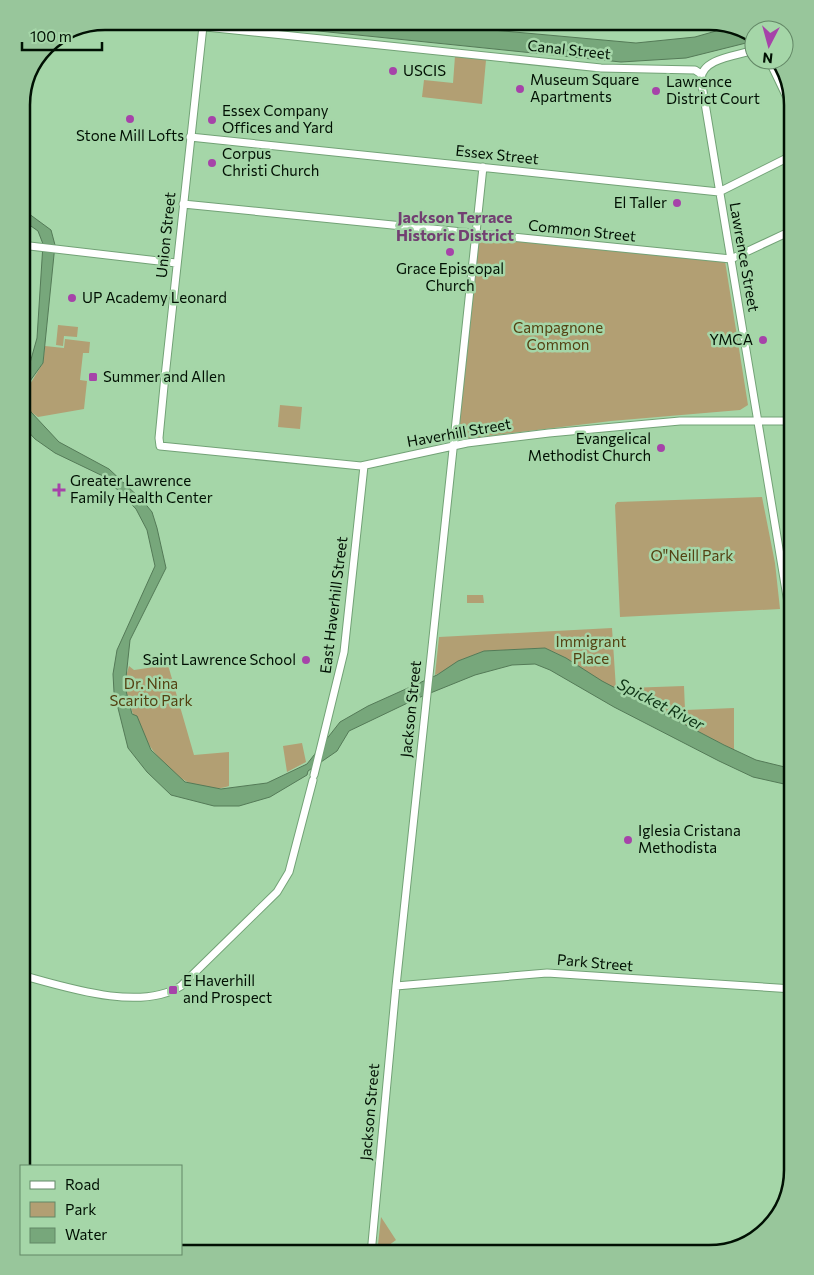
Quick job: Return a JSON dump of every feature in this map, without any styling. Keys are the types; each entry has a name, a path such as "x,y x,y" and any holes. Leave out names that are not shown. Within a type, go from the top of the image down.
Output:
{"main road":[{"name":"Union Street","path":"160,446 160,421 200,30"},
{"name":"Canal Street","path":"229,30 601,68 695,70 701,74"},
{"path":"701,74 706,66 744,53"},
{"path":"774,70 780,82"},
{"name":"Lawrence Street","path":"701,74 719,192 784,561"},
{"name":"Essex Street","path":"190,137 719,192"},
{"path":"719,192 784,160"},
{"name":"Jackson Street","path":"372,1245 396,986 483,168"},
{"name":"Common Street","path":"183,204 731,259"},
{"path":"731,259 784,234"},
{"path":"30,246 176,263"},
{"name":"Haverhill Street","path":"160,446 364,466 453,446 549,432 672,422 784,421"},
{"name":"East Haverhill Street","path":"30,977 88,992 113,996 165,994 181,986 277,892 289,872 344,652 364,466"},
{"name":"Park Street","path":"396,986 547,973 784,988"}],"green space":[{"path":"455,56 486,60 482,104 422,97 424,80 453,83"},
{"name":"Campagnone Common","path":"479,237 725,261 748,405 740,410 611,421 455,440"},
{"path":"58,325 78,327 77,337 64,336 63,346 56,345"},
{"path":"65,339 90,342 89,353 83,353 80,380 87,381 84,409 38,417 30,409 30,384 43,363 45,346 64,348"},
{"path":"280,405 302,407 300,429 278,427"},
{"name":"O\"Neill Park","path":"762,497 775,563 780,609 620,617 615,505 617,502"},
{"path":"467,595 483,595 484,603 467,603"},
{"name":"Immigrant Place","path":"612,628 616,689 581,670 566,658 545,648 484,651 458,661 447,670 435,675 439,637"},
{"name":"Dr. Nina Scarito Park","path":"168,665 194,755 229,752 229,786 210,788 192,784 175,774 148,743 138,725 130,706 125,686 129,666 134,670"},
{"path":"684,686 685,710 734,708 734,750 627,695 627,688"},
{"path":"302,743 306,762 287,772 283,746"},
{"path":"381,1217 396,1240 389,1245 378,1245"}],"water":[{"path":"309,30 492,30 636,43 695,37 718,30 744,39 744,44 686,58 621,62"},
{"path":"30,215 51,230 55,245 43,363 30,381 30,363 37,338 43,244 38,231 30,225"},
{"path":"30,410 59,442 109,469 152,512 166,568 130,640 125,687 132,714 137,716 151,750 185,782 221,789 267,783 307,764 340,722 368,706 437,675 458,661 484,651 545,648 566,658 602,681 724,745 756,760 784,767 784,784 753,777 719,761 614,707 550,670 535,664 512,665 475,675 418,698 349,731 337,751 308,771 307,775 270,797 239,806 214,806 171,795 147,772 128,748 114,692 113,674 117,650 155,566 147,530 136,509 105,477 55,453 30,434"}],"place":[{"name":"USCIS","path":"393,71"},
{"name":"Museum Square Apartments","path":"520,89"},
{"name":"Lawrence District Court","path":"656,91"},
{"name":"Stone Mill Lofts","path":"130,119"},
{"name":"Essex Company Offices and Yard","path":"212,120"},
{"name":"Corpus Christi Church","path":"212,163"},
{"name":"El Taller","path":"677,203"},
{"name":"Grace Episcopal Church","path":"450,252"},
{"name":"UP Academy Leonard","path":"72,298"},
{"name":"YMCA","path":"763,340"},
{"name":"Summer and Allen","path":"93,377"},
{"name":"Evangelical Methodist Church","path":"661,448"},
{"name":"Greater Lawrence Family Health Center","path":"59,490"},
{"name":"Saint Lawrence School","path":"306,660"},
{"name":"Iglesia Cristana Methodista","path":"628,840"},
{"name":"E Haverhill and Prospect","path":"173,990"}],"district":[{"name":"Jackson Terrace Historic District","path":"455,226"}],"water label":[{"name":"Spicket River","path":"661,704"}]}
